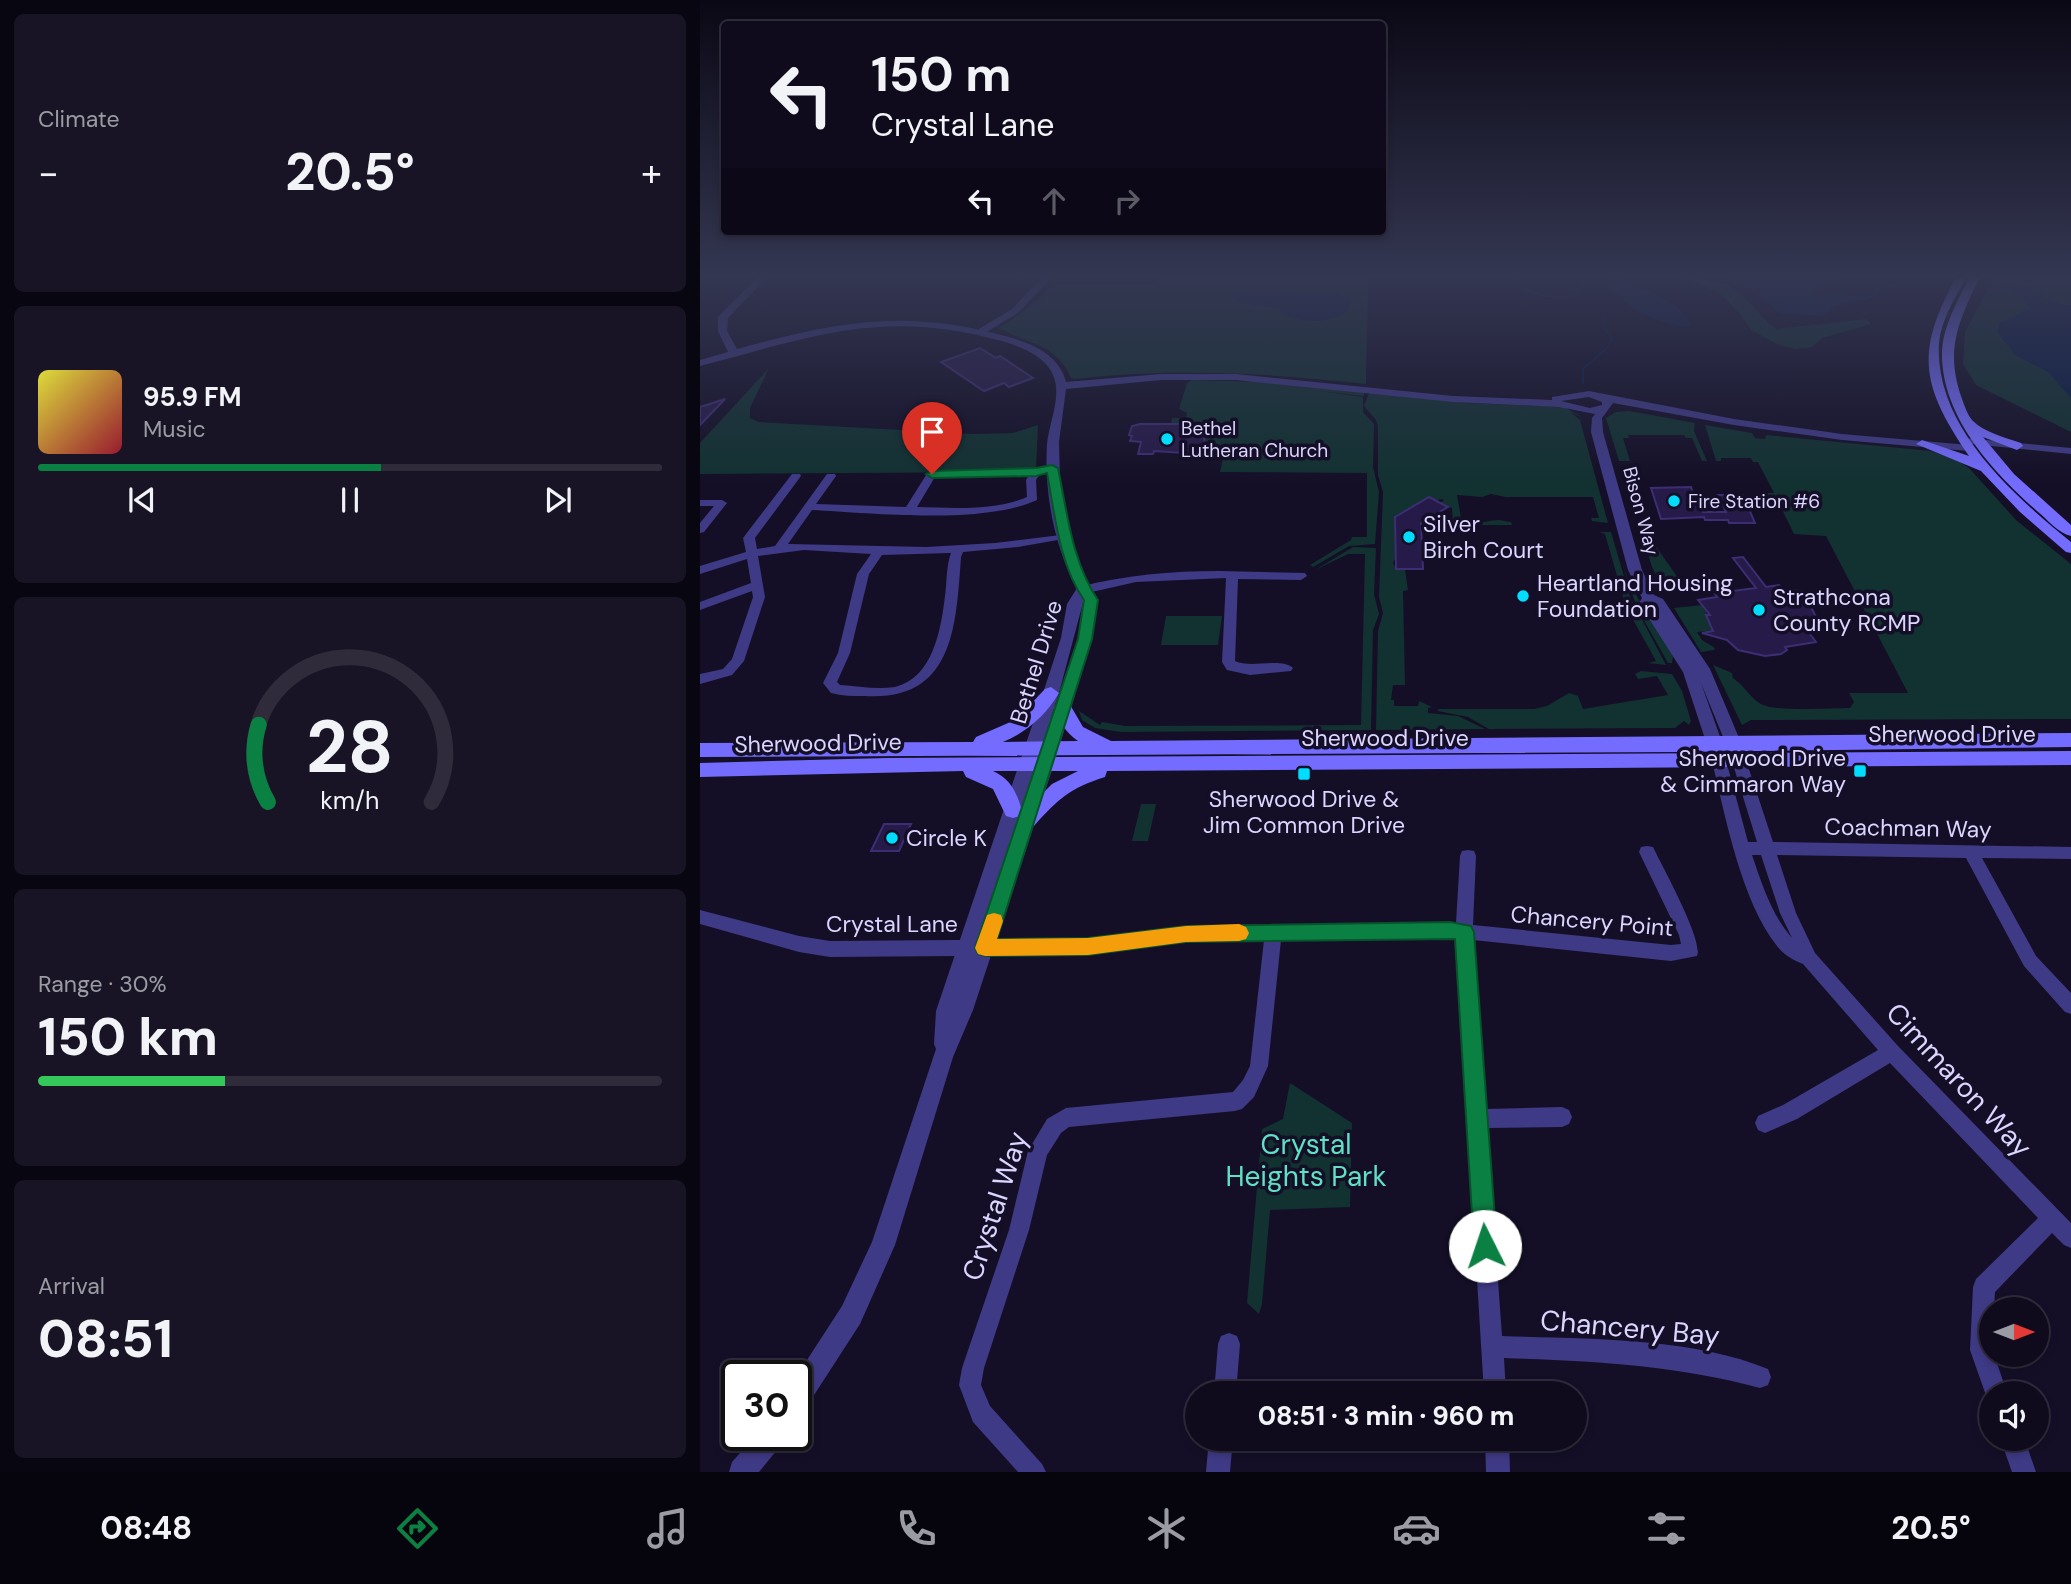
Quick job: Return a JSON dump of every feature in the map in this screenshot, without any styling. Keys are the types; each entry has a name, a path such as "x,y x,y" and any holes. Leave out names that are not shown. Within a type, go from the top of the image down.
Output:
{"main road":[{"path":"1934,347 1936,379 1949,411 2020,505 2071,549"},
{"path":"1948,347 1953,391 1969,423 1975,445"},
{"path":"1928,442 1944,438 1949,411"},
{"path":"1969,423 2019,449 2008,457 1997,472"},
{"path":"1928,442 1997,472 2071,532"},
{"path":"962,749 1010,734 1057,700 1067,721 1079,733 1125,756"},
{"name":"Sherwood Drive","path":"1736,752 2071,740"},
{"name":"Sherwood Drive","path":"700,752 962,749 1040,756 1125,756 1736,752 2071,758"},
{"name":"Sherwood Drive","path":"700,770 941,765 1040,756"},
{"path":"941,765 998,780 1020,816 1068,781 1125,756"}],"street":[{"path":"731,347 735,353"},
{"path":"700,363 759,347"},
{"path":"1027,347 1042,354 1056,369 1061,386 1161,377 1236,377 1461,400 1638,406 1784,429 2071,454"},
{"name":"Bethel Drive","path":"812,1375 851,1315 883,1245 1057,700 1090,619 1091,600 1083,590 1065,536 1052,468 1061,386"},
{"path":"1577,405 1588,393 1604,406"},
{"name":"Bison Way","path":"1577,405 1597,432"},
{"name":"Bison Way","path":"1604,406 1597,418 1597,432 1635,570 1649,598 1658,602 1703,669 1736,752"},
{"path":"911,510 932,474 1036,472 1052,468"},
{"path":"807,508 988,509 1026,505 1032,498 1031,480 1036,472"},
{"path":"700,679 713,678 727,672 738,660 759,597 749,538 796,476"},
{"path":"779,549 831,476"},
{"path":"700,503 722,503 704,520 700,530"},
{"path":"700,570 750,554 779,549 814,547 879,551 959,550 1022,545 1065,536"},
{"path":"879,551 863,574 844,653 830,684 836,690 899,691 919,680 929,669 948,630 954,557 959,550"},
{"path":"1231,576 1228,662 1231,667 1250,670 1286,668"},
{"path":"1083,590 1101,584 1156,577 1301,576"},
{"path":"700,606 758,585"},
{"name":"Bison Way","path":"1649,598 1646,603 1690,672 1717,752"},
{"name":"Cimmaron Way","path":"1717,752 1744,848 1772,924 1797,954 1809,958"},
{"name":"Cimmaron Way","path":"1736,752 1788,913 1809,958 1892,1052 2071,1238"},
{"name":"Coachman Way","path":"1744,848 2071,853"},
{"name":"Chancery Point","path":"1464,932 1671,953 1691,951 1687,935 1647,852"},
{"path":"1971,852 2030,961 2071,1006"},
{"path":"1468,856 1464,932 1494,1381"},
{"name":"Crystal Lane","path":"700,917 799,944 830,949 1088,947 1186,934 1450,930 1464,932"},
{"name":"Crystal Way","path":"1034,1472 981,1414 970,1385 972,1368 1019,1230 1038,1151 1054,1126 1066,1118 1235,1102 1245,1095 1254,1082 1259,1066 1273,933"},
{"path":"1765,1123 1790,1112 1892,1052"},
{"path":"1477,1119 1562,1117"},
{"path":"1992,1381 1981,1350 1984,1287 2052,1219"},
{"path":"1226,1381 1230,1344"},
{"name":"Chancery Bay","path":"1493,1346 1629,1352 1721,1364 1760,1377"},
{"path":"742,1472 760,1451"},
{"path":"1218,1472 1220,1451"},
{"path":"1497,1451 1498,1472"},
{"path":"2017,1451 2024,1472"}],"green space":[{"path":"1041,347 1367,347 1366,384 1220,373 1074,379 1049,351"},
{"path":"1786,347 1812,347 1812,347 1795,349"},
{"path":"1964,347 2071,347 2071,432 1976,385 1963,364"},
{"path":"769,368 750,408 750,418 758,422 973,434 1013,433 1038,425 1036,470 700,474 700,443"},
{"path":"1192,380 1262,382 1364,392 1364,396 1319,391 1363,397 1363,412 1374,424 1373,467 1379,492 1375,544 1349,546 1313,567 1310,565 1352,537 1367,537 1367,473 1220,472 1224,454 1201,454 1205,432 1182,432 1184,424 1171,424 1172,418 1186,418 1187,413 1179,409 1187,383"},
{"path":"1369,393 1467,403 1564,407 1583,418 1570,412 1580,420 1608,523 1592,521 1591,518 1599,518 1593,497 1506,497 1491,494 1482,497 1457,495 1461,518 1475,522 1500,520 1511,522 1512,525 1453,525 1452,508 1440,503 1444,500 1436,501 1429,497 1395,517 1396,557 1393,563 1396,569 1405,569 1408,590 1403,591 1405,685 1393,685 1391,700 1394,700 1394,706 1418,706 1419,701 1432,707 1428,708 1428,713 1458,716 1485,729 1376,730 1378,631 1383,613 1379,597 1383,492 1378,475 1378,426 1364,406"},
{"path":"1629,411 1695,423 1694,431 1707,461 1702,461 1692,438 1686,438 1684,435 1628,435 1629,438 1623,438 1630,461 1619,461 1606,418 1616,412"},
{"path":"1705,425 1752,433 1755,438 1765,439 1766,435 1931,451 1956,459 1970,469 2016,520 2071,564 2071,719 1751,720 1742,725 1713,665 1732,673 1733,678 1761,704 1778,708 1850,708 1854,702 1849,693 1908,693 1826,536 1794,534 1775,495 1775,501 1763,502 1762,499 1769,499 1767,493 1774,493 1758,462 1753,462 1751,458 1721,458 1721,461 1716,461"},
{"path":"1650,530 1655,545 1683,585 1662,586 1652,567 1641,531"},
{"path":"1599,532 1611,532 1630,597 1666,665 1648,663 1656,661 1626,607 1605,534"},
{"path":"1353,547 1376,548 1374,594 1379,614 1373,630 1371,730 1121,732 1095,728 1082,720 1079,711 1100,725 1102,722 1125,726 1361,725 1365,554 1348,554 1315,570"},
{"path":"1621,560 1630,585 1673,656 1672,663 1668,663 1637,608"},
{"path":"1702,605 1716,630 1697,632 1702,640 1715,648 1701,652 1674,608"},
{"path":"1166,616 1222,616 1218,645 1161,645"},
{"path":"1641,671 1672,674 1682,691 1691,721 1689,725 1684,721 1675,728 1489,729 1468,717 1438,711 1534,709 1547,706 1569,693 1578,696 1583,709 1668,695 1657,676 1638,679 1635,674"},
{"path":"1141,804 1156,804 1148,841 1132,841"},
{"name":"Crystal Heights Park","path":"1290,1083 1352,1123 1350,1207 1270,1210 1259,1314 1247,1303 1262,1129 1283,1119"}],"water":[{"path":"2008,347 2071,347 2071,398 2048,372 2015,355"}],"building":[{"path":"980,348 996,358 1000,356 1033,378 1009,387 1004,383 984,391 941,362"},
{"path":"725,399 700,425 700,407"},
{"name":"Bethel Lutheran Church","path":"1184,424 1182,432 1206,432 1201,454 1154,451 1153,454 1138,454 1141,442 1130,441 1132,436 1129,435 1132,426"},
{"name":"Fire Station #6","path":"1691,487 1697,505 1701,505 1703,512 1726,512 1718,495 1743,495 1755,523 1729,523 1728,520 1705,520 1704,517 1661,519 1651,488"},
{"name":"Silver Birch Court","path":"1429,497 1448,507 1421,523 1423,569 1396,569 1395,517"},
{"name":"Strathcona County RCMP","path":"1743,557 1766,587 1779,585 1783,590 1803,591 1821,627 1806,629 1816,642 1785,647 1787,650 1781,654 1765,656 1738,650 1727,640 1702,633 1713,631 1706,615 1710,615 1698,600 1717,597 1711,589 1721,588 1725,592 1756,588 1733,558"},
{"name":"Circle K","path":"884,824 911,824 899,851 871,851"}],"waterway":[{"path":"1583,383 1583,369 1608,347"}],"slow traffic":[{"path":"994,921 985,948 1088,947 1186,934 1239,933"}],"place":[{"name":"Bethel Lutheran Church","path":"1167,439"},
{"name":"Fire Station #6","path":"1674,501"},
{"name":"Silver Birch Court","path":"1409,537"},
{"name":"Heartland Housing Foundation","path":"1523,596"},
{"name":"Strathcona County RCMP","path":"1759,610"},
{"name":"Sherwood Drive & Cimmaron Way","path":"1860,771"},
{"name":"Sherwood Drive & Jim Common Drive","path":"1304,774"},
{"name":"Circle K","path":"892,838"}],"route":[{"path":"932,474 1036,472 1052,468 1052,481 1065,536 1083,590 1091,600 1085,639 985,948 1088,947 1186,934 1450,930 1464,932 1485,1246"}]}
